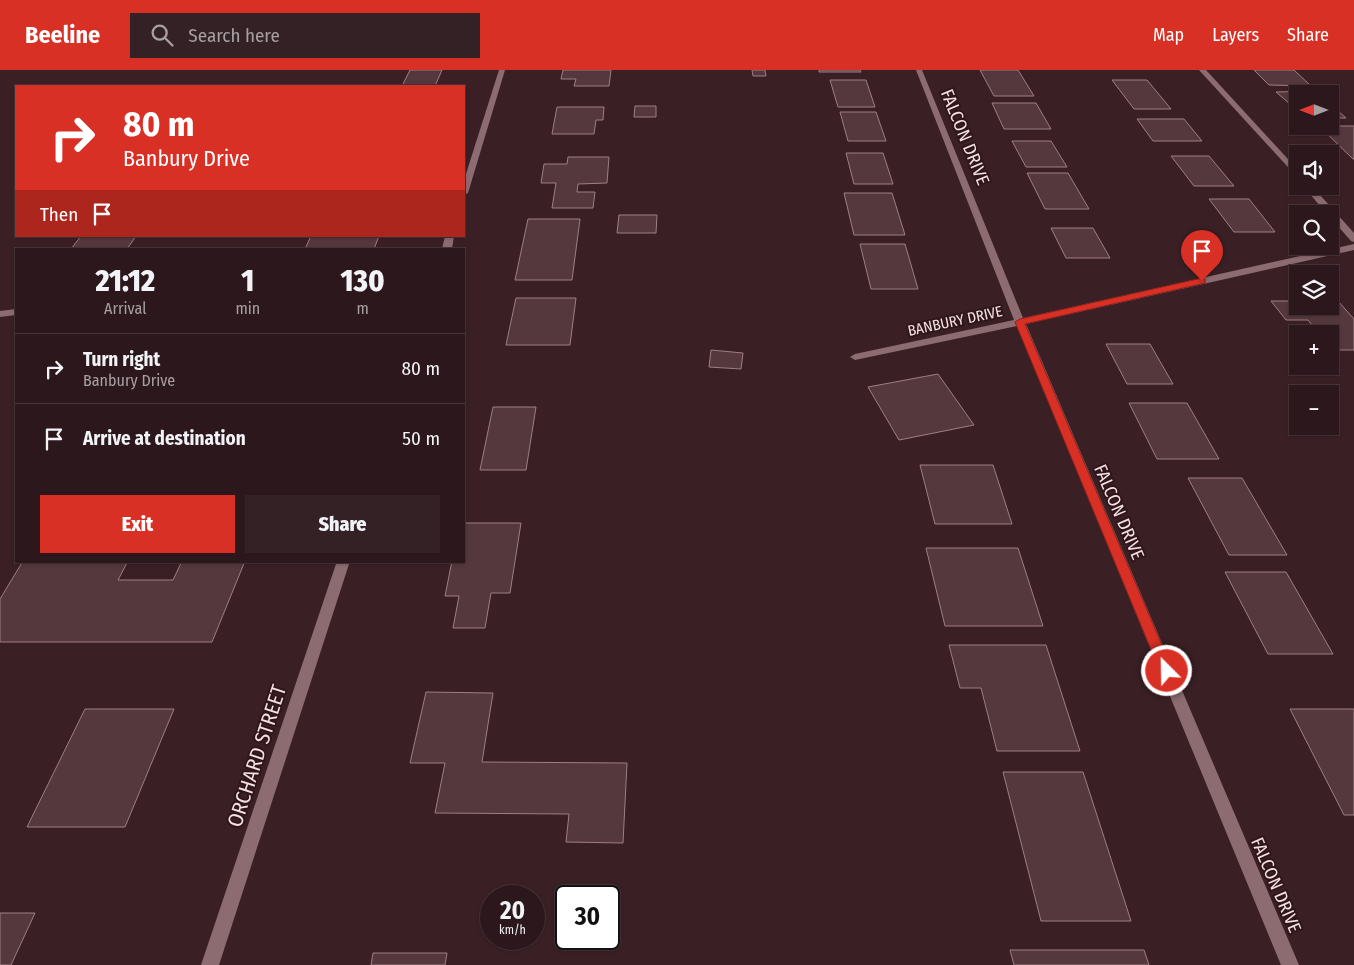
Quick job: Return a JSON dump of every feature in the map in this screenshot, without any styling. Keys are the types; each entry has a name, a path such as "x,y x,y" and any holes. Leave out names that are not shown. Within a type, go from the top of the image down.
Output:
{"street":[{"path":"465,190 502,70"},
{"name":"FALCON DRIVE","path":"919,70 1020,322 1290,965"},
{"path":"1202,70 1289,166"},
{"path":"1315,195 1354,239"},
{"name":"BANBURY DRIVE","path":"855,357 1354,247"},
{"path":"0,314 15,312"},
{"name":"ORCHARD STREET","path":"210,965 343,563"}],"building":[{"path":"410,70 442,70 435,85 402,85"},
{"path":"563,70 611,70 609,86 574,86 576,79 561,79"},
{"path":"752,70 765,70 766,76 753,76"},
{"path":"819,70 860,70 861,72 819,72"},
{"path":"980,70 1018,70 1034,96 994,96"},
{"path":"1254,70 1294,70 1310,85 1289,85 1269,85"},
{"path":"830,80 866,80 875,107 838,107"},
{"path":"1112,80 1147,80 1171,109 1134,109"},
{"path":"1276,92 1289,92 1289,103"},
{"path":"992,103 1036,103 1051,129 1004,129"},
{"path":"635,106 656,106 656,117 634,117"},
{"path":"557,107 604,107 603,120 596,120 594,134 552,134"},
{"path":"840,112 876,112 886,141 848,141"},
{"path":"1339,112 1346,118 1339,118"},
{"path":"1137,119 1184,119 1202,141 1153,141"},
{"path":"1339,126 1354,126 1354,159 1328,135 1339,135"},
{"path":"1012,141 1051,141 1067,167 1026,167"},
{"path":"846,153 883,153 893,184 854,184"},
{"path":"1171,156 1209,156 1234,186 1194,186"},
{"path":"568,157 609,157 607,183 578,184 577,192 595,192 593,208 552,208 556,183 541,183 544,164 567,164"},
{"path":"1027,173 1068,173 1089,209 1045,209"},
{"path":"844,193 892,193 905,235 854,235"},
{"path":"1209,199 1249,199 1275,232 1234,232"},
{"path":"619,215 657,215 656,233 617,233"},
{"path":"528,219 580,219 572,280 515,280"},
{"path":"1051,228 1093,228 1110,258 1066,258"},
{"path":"80,237 135,237 128,248 72,248"},
{"path":"311,237 379,237 374,248 305,248"},
{"path":"860,244 905,244 918,289 871,289"},
{"path":"516,298 576,298 570,345 506,345"},
{"path":"1271,301 1289,301 1289,315 1339,315 1339,302 1354,319 1354,350 1339,350 1339,325 1312,325 1308,320 1286,320"},
{"path":"1106,344 1150,344 1173,384 1127,384"},
{"path":"711,350 743,353 741,369 709,367"},
{"path":"938,374 974,425 899,440 868,387"},
{"path":"1129,403 1187,403 1219,459 1157,459"},
{"path":"493,407 536,407 526,470 480,470"},
{"path":"920,465 993,465 1012,524 935,524"},
{"path":"1188,478 1242,478 1287,555 1229,555"},
{"path":"465,523 521,523 510,593 491,593 485,628 453,628 459,596 445,596 452,563 465,563"},
{"path":"926,548 1018,548 1043,626 945,626"},
{"path":"22,563 127,563 118,580 173,580 181,563 244,563 212,642 0,642 0,599"},
{"path":"1225,572 1286,572 1333,654 1268,654"},
{"path":"949,645 1046,645 1080,751 997,751 981,688 960,688"},
{"path":"426,692 493,693 482,762 627,763 623,843 566,842 569,814 435,813 445,763 410,763"},
{"path":"85,709 174,709 125,827 27,827"},
{"path":"1290,709 1354,709 1354,815 1344,815"},
{"path":"1003,772 1083,772 1131,921 1041,921"},
{"path":"0,913 35,913 11,965 0,965"},
{"path":"1010,950 1144,950 1149,965 1014,965"},
{"path":"373,953 447,953 445,965 371,965"}],"route":[{"path":"1167,671 1020,322 1202,281"}]}
